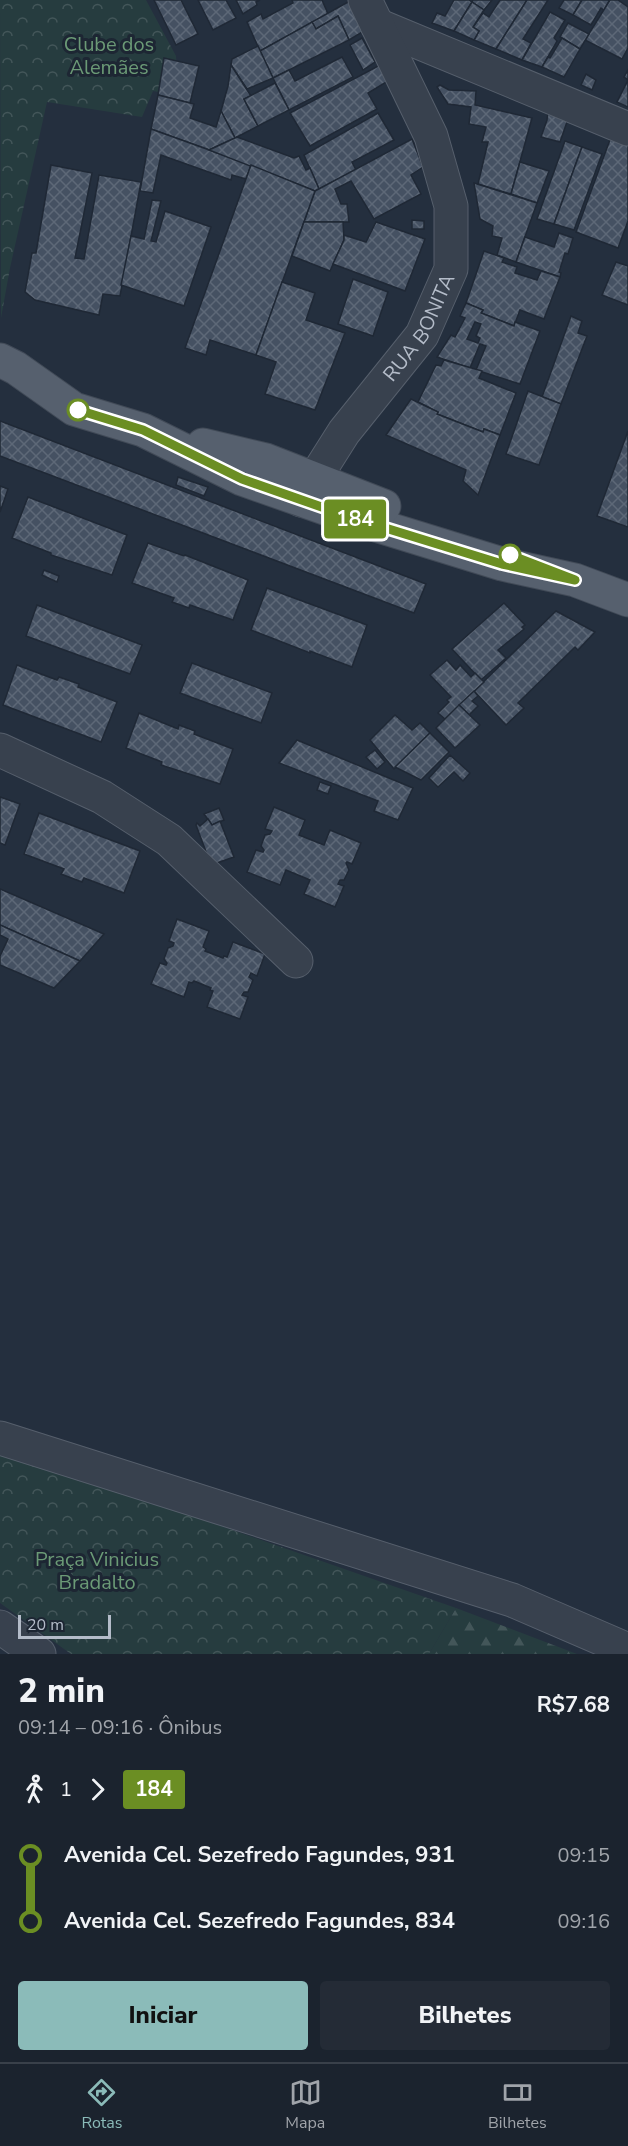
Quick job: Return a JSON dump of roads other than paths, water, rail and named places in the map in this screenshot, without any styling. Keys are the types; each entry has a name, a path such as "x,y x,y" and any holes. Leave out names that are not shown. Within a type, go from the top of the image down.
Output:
{"main road":[{"path":"0,360 16,368 74,409 143,430 266,460 308,489 628,600"}],"street":[{"path":"371,13 628,129"},
{"name":"RUA BONITA","path":"308,489 344,432 422,335 451,269 451,206 432,136 371,13"},
{"path":"0,750 102,797 169,840 296,961"},
{"path":"0,1438 512,1600 628,1650"},
{"path":"0,1627 39,1654"}],"park label":[{"name":"Clube dos Alemães","path":"109,56"},
{"name":"Praça Vinicius Bradalto","path":"97,1570"}]}
